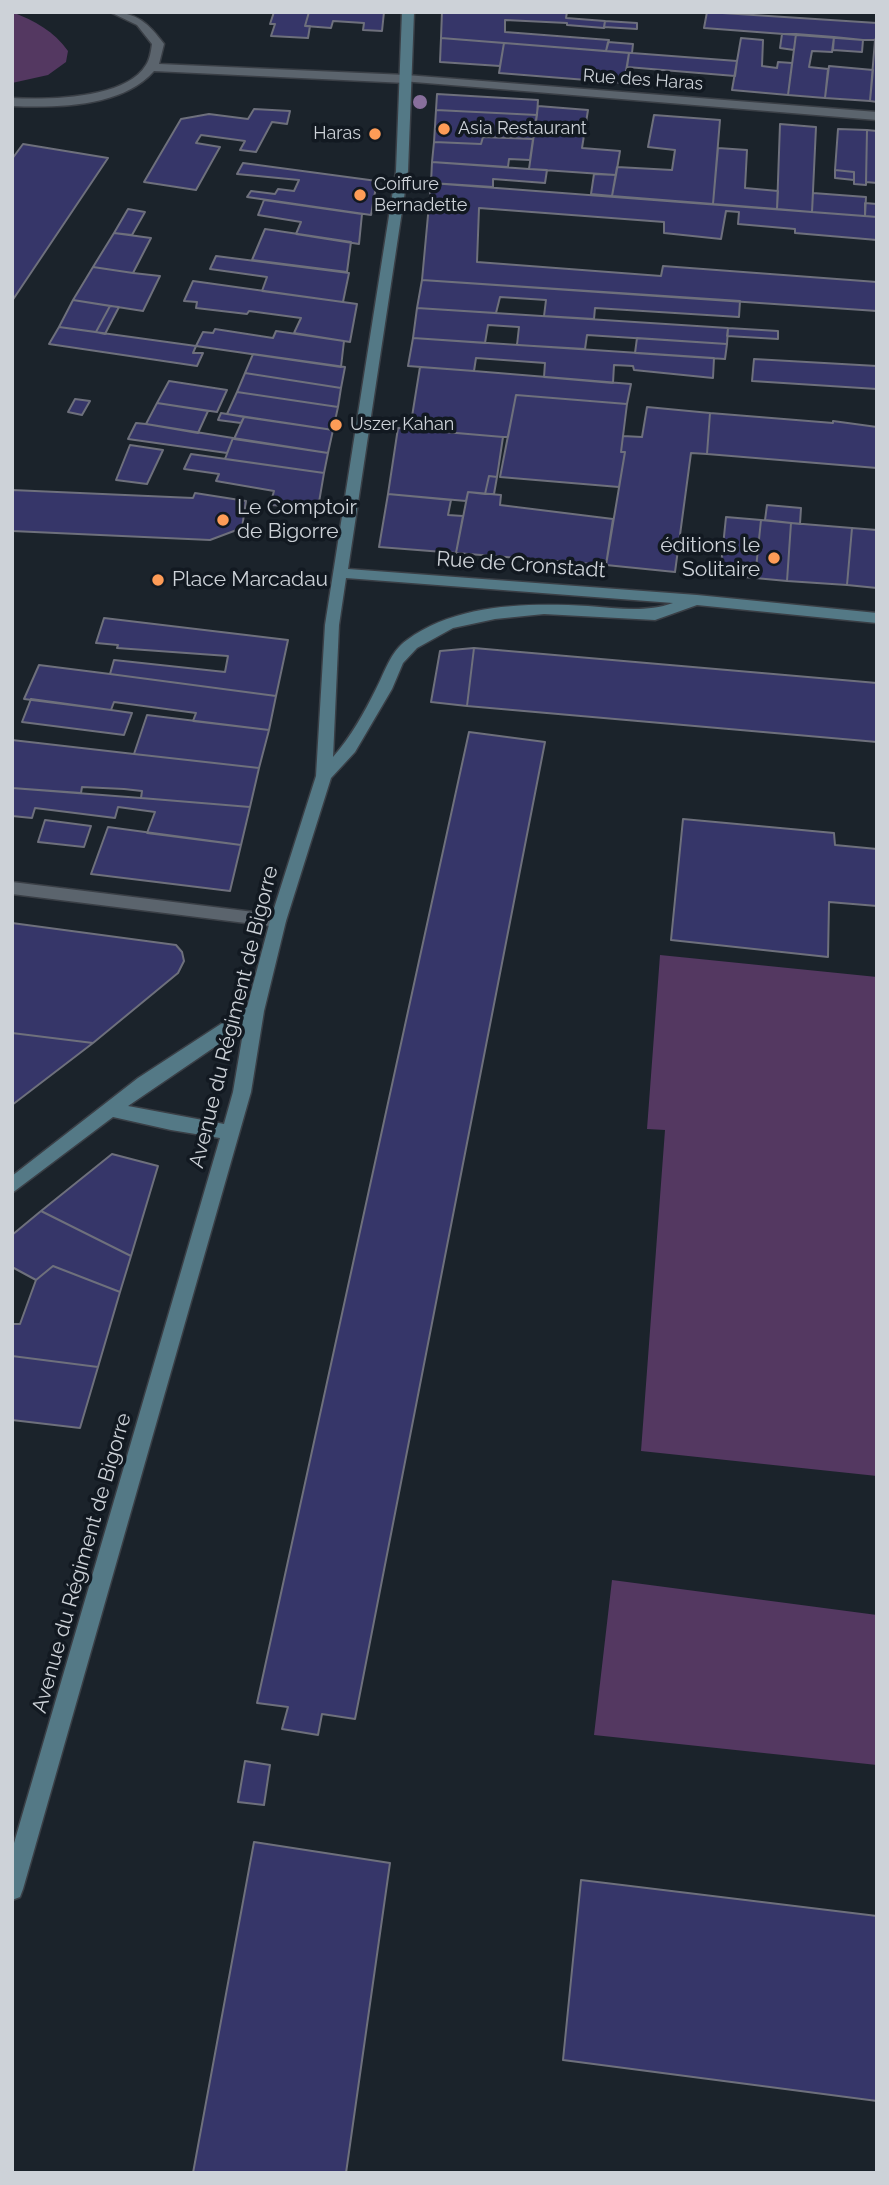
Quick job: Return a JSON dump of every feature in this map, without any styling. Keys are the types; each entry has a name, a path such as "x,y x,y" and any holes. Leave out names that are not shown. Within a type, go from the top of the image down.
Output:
{"main road":[{"name":"Avenue du Régiment de Bigorre","path":"12,1889 242,1092 255,1011 278,921 324,776 332,625 402,171 408,12"},
{"name":"Rue de Cronstadt","path":"341,573 697,600 877,618"},
{"name":"Rue de Cronstadt","path":"324,776 350,748 384,689 397,660 412,644 449,624 495,614 544,608 655,615 697,600"},
{"path":"12,1186 144,1083 255,1011"},
{"path":"111,1109 171,1123 230,1132"}],"street":[{"path":"12,103 29,104 89,97 130,87 151,67 158,44 141,23 116,12"},
{"name":"Rue des Haras","path":"151,67 406,79 877,116"},
{"path":"12,888 278,921"}],"shaded area":[{"path":"12,12 36,23 57,38 68,51 66,62 48,75 12,83"},
{"path":"660,955 877,977 877,1476 641,1451 665,1130 647,1129"},
{"path":"612,1580 877,1615 877,1765 594,1735"}],"building":[{"path":"274,12 309,12 305,26 310,26 308,38 271,36 275,24 270,24"},
{"path":"309,12 384,12 382,31 363,30 364,23 333,21 331,28 305,26"},
{"path":"442,12 567,12 566,18 605,21 604,28 505,20 505,32 609,40 606,51 441,38"},
{"path":"707,12 877,23 877,36 875,40 863,40 704,28"},
{"path":"605,21 637,23 637,29 604,27"},
{"path":"782,34 796,34 794,50 780,48"},
{"path":"796,34 834,37 832,52 812,51 809,67 828,69 825,98 788,95"},
{"path":"834,37 863,40 862,52 833,50"},
{"path":"441,38 504,43 500,66 440,62"},
{"path":"741,38 763,40 762,66 777,68 778,62 792,63 788,95 732,90"},
{"path":"877,40 877,102 870,101"},
{"path":"608,42 633,44 632,53 606,51"},
{"path":"504,43 629,53 624,83 499,73"},
{"path":"629,53 737,61 735,76 627,67"},
{"path":"829,66 873,70 870,101 825,98"},
{"path":"437,94 538,100 537,115 436,110"},
{"path":"538,106 588,110 582,148 620,151 616,175 529,169"},
{"path":"254,109 290,111 287,124 272,122 256,152 240,150 245,141 201,135 196,143 220,147 196,190 144,182 181,119 209,114 248,119"},
{"path":"436,110 537,115 533,139 483,137 481,144 434,142"},
{"path":"654,115 720,120 713,204 612,196 617,167 672,170 675,150 648,147"},
{"path":"780,124 816,127 812,212 777,209"},
{"path":"838,129 867,130 866,185 854,184 854,172 835,170"},
{"path":"867,130 877,131 877,183 866,182"},
{"path":"483,137 533,139 530,160 509,159 508,167 432,162 434,142 481,144"},
{"path":"23,144 108,158 12,301 12,159"},
{"path":"718,148 747,150 745,188 778,191 777,209 713,204"},
{"path":"432,162 547,170 545,183 493,179 493,187 431,183"},
{"path":"243,163 377,181 371,215 247,197 251,191 275,194 278,189 294,191 299,180 237,174"},
{"path":"835,170 854,172 854,180 835,178"},
{"path":"594,174 616,175 612,196 591,194"},
{"path":"431,183 877,217 877,240 795,233 795,229 738,224 739,212 726,211 721,239 664,233 664,222 479,208 477,262 661,276 663,266 877,282 877,311 422,280"},
{"path":"813,193 866,197 865,216 812,212"},
{"path":"264,200 362,214 359,244 296,234 301,222 258,215"},
{"path":"865,203 877,204 877,217 865,216"},
{"path":"128,209 145,212 132,235 114,233"},
{"path":"265,229 351,242 347,272 252,260"},
{"path":"114,233 151,238 133,273 93,267"},
{"path":"216,256 349,273 343,302 262,291 267,277 210,269"},
{"path":"93,267 160,276 143,311 73,300"},
{"path":"422,280 740,301 739,317 595,308 594,319 544,316 546,300 500,297 496,313 417,308"},
{"path":"193,281 357,304 350,342 294,333 301,318 196,308 197,302 184,301"},
{"path":"73,300 110,306 96,332 59,327"},
{"path":"110,306 119,307 105,334 96,332"},
{"path":"417,308 728,328 727,344 587,335 585,349 517,345 519,327 488,325 485,343 413,338"},
{"path":"59,327 196,346 193,353 203,353 197,366 49,344"},
{"path":"728,328 778,331 778,339 727,336"},
{"path":"215,329 273,338 276,331 344,341 341,367 196,346 203,332 213,333"},
{"path":"413,338 714,358 713,378 634,370 633,366 614,365 613,383 544,377 545,363 476,358 474,371 408,366"},
{"path":"637,338 727,344 725,359 635,353"},
{"path":"253,354 345,367 341,388 245,373"},
{"path":"754,359 877,366 877,389 752,381"},
{"path":"420,367 631,384 627,404 516,395 508,437 503,437 410,429"},
{"path":"245,373 341,388 338,407 237,392"},
{"path":"169,381 227,390 217,412 157,403"},
{"path":"237,392 338,407 333,430 227,414"},
{"path":"516,395 627,404 621,452 625,452 619,487 500,477"},
{"path":"75,399 90,401 82,415 68,412"},
{"path":"157,403 208,411 198,433 146,424"},
{"path":"647,407 710,413 707,454 691,453 675,572 606,565 625,452 621,452 623,436 642,437"},
{"path":"221,413 244,417 241,423 218,420"},
{"path":"710,413 833,421 877,427 877,468 707,454"},
{"path":"244,417 333,430 328,453 234,439"},
{"path":"136,423 233,438 227,453 128,439"},
{"path":"398,428 503,437 497,477 489,476 485,494 468,492 466,501 388,494"},
{"path":"233,438 328,453 324,473 225,459"},
{"path":"130,445 163,450 147,484 116,480"},
{"path":"191,454 324,473 318,508 270,505 274,491 216,481 219,474 184,469"},
{"path":"489,476 497,477 494,494 485,494"},
{"path":"12,490 193,498 195,493 246,501 242,528 210,540 12,531"},
{"path":"468,492 501,495 500,505 613,519 606,565 456,553"},
{"path":"388,494 451,500 448,515 463,516 456,553 379,547"},
{"path":"767,505 801,508 800,524 765,520"},
{"path":"726,517 761,520 755,578 720,575"},
{"path":"761,520 791,523 787,581 755,578"},
{"path":"791,523 852,528 847,585 787,581"},
{"path":"852,528 877,530 877,588 847,585"},
{"path":"104,618 288,640 276,696 110,674 114,660 225,672 228,656 117,648 118,645 96,643"},
{"path":"474,648 877,683 877,742 467,706"},
{"path":"474,648 467,706 431,702 440,651"},
{"path":"39,665 276,696 269,730 193,721 196,713 114,702 111,710 24,699"},
{"path":"31,699 132,713 124,735 22,722"},
{"path":"147,715 269,730 259,768 134,754"},
{"path":"469,732 545,742 355,1719 322,1714 318,1735 282,1729 288,1707 257,1703"},
{"path":"12,740 259,768 250,807 141,798 142,791 124,789 82,787 81,793 12,788"},
{"path":"12,788 250,807 241,845 147,833 155,812 118,807 115,818 35,808 32,818 12,816"},
{"path":"683,819 834,833 835,845 877,849 877,906 829,902 828,957 671,940"},
{"path":"45,820 91,826 84,847 38,842"},
{"path":"108,827 241,845 230,891 91,874"},
{"path":"12,923 176,945 182,952 184,961 178,973 93,1043 12,1033"},
{"path":"12,1033 93,1043 12,1105"},
{"path":"112,1154 158,1166 131,1256 41,1211"},
{"path":"41,1211 131,1256 120,1292 53,1266 36,1280 12,1267 12,1235"},
{"path":"53,1266 120,1292 98,1367 12,1356 12,1324 20,1324 36,1280"},
{"path":"12,1356 98,1367 80,1428 12,1420"},
{"path":"245,1761 270,1765 264,1805 238,1802"},
{"path":"254,1842 390,1863 346,2173 193,2173"},
{"path":"581,1880 877,1916 877,2101 563,2060"}],"place":[{"name":"Asia Restaurant","path":"444,129"},
{"name":"Haras","path":"375,134"},
{"name":"Coiffure Bernadette","path":"360,195"},
{"name":"Uszer Kahan","path":"336,425"},
{"name":"Le Comptoir de Bigorre","path":"223,520"},
{"name":"éditions le Solitaire","path":"774,558"},
{"name":"Place Marcadau","path":"158,580"}]}
